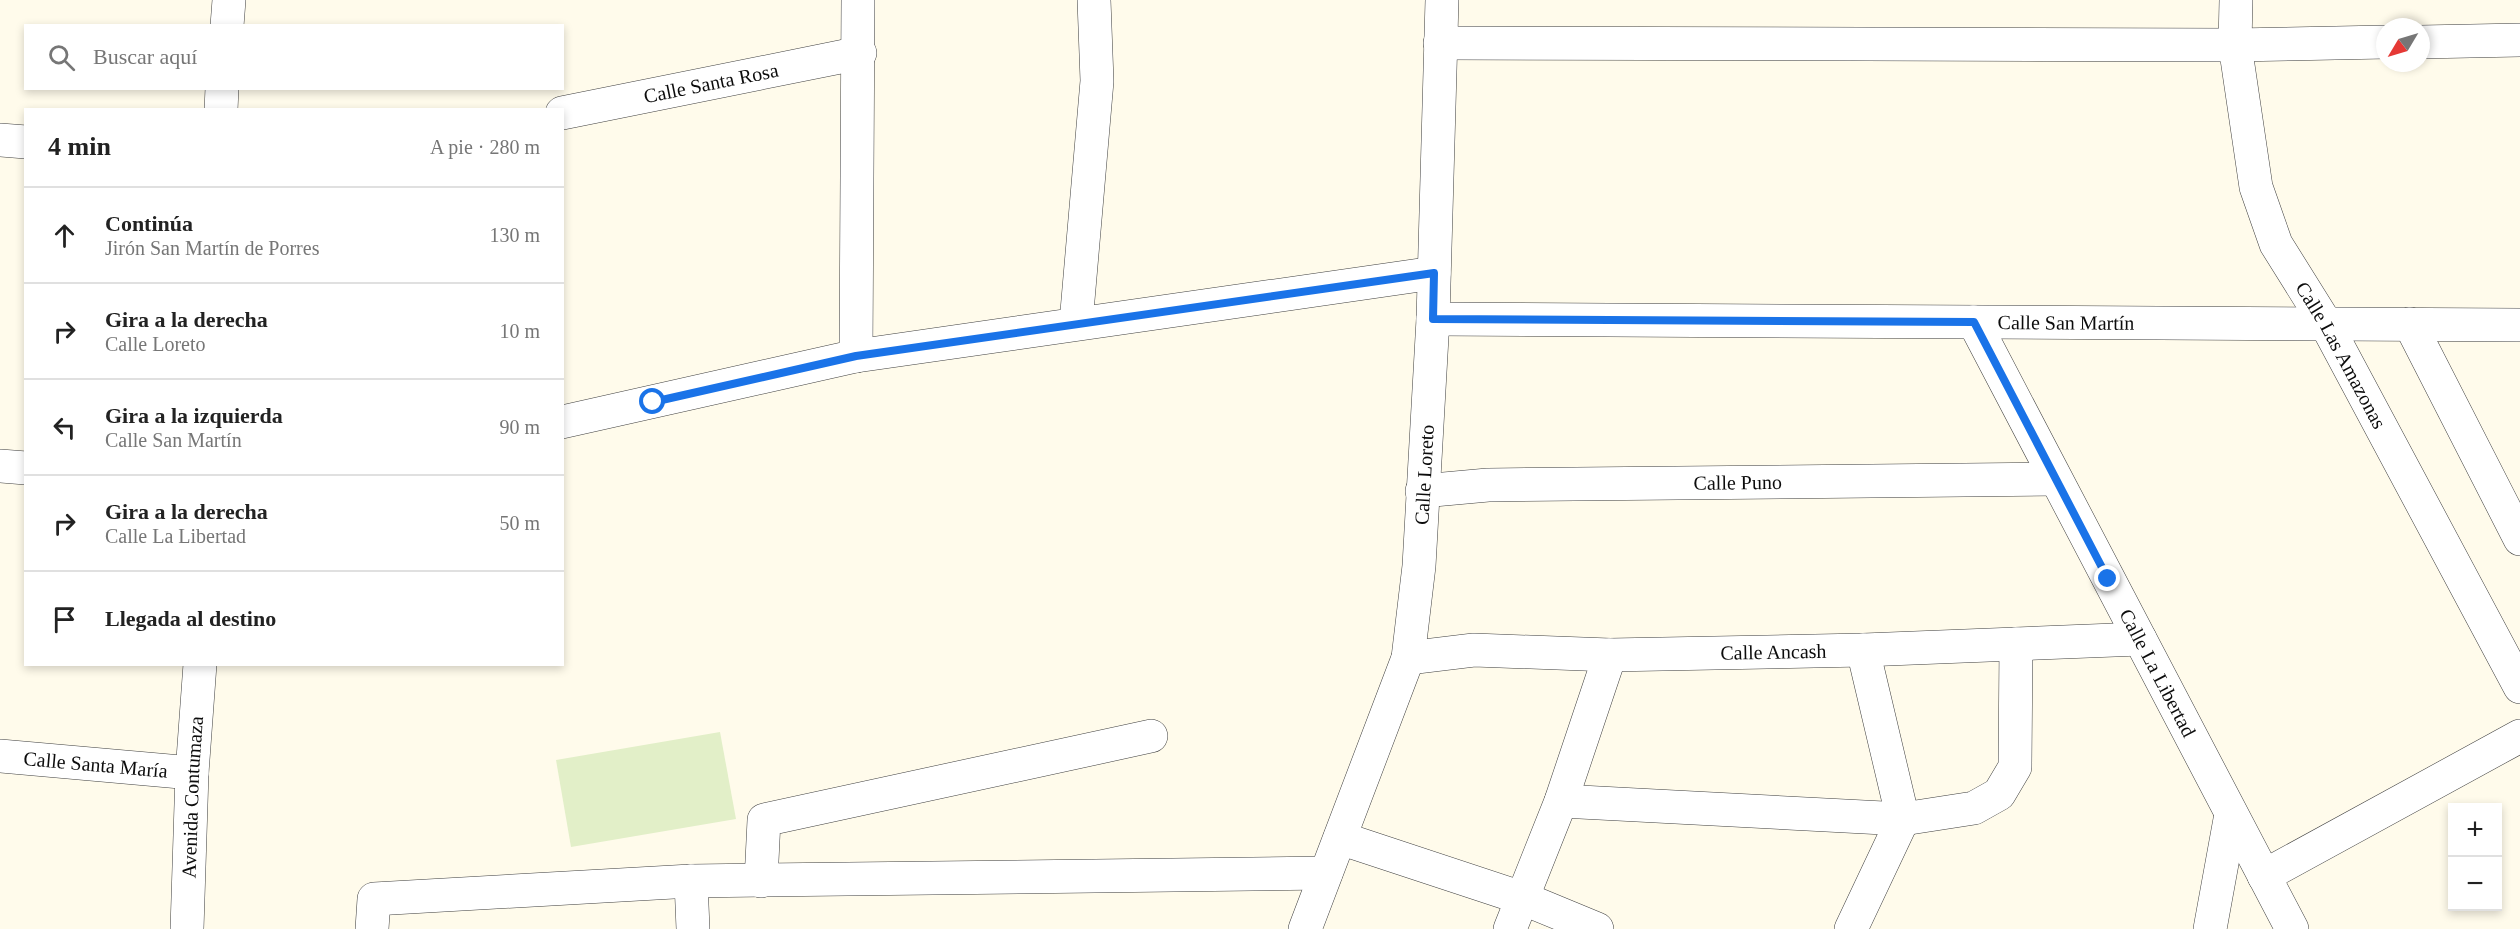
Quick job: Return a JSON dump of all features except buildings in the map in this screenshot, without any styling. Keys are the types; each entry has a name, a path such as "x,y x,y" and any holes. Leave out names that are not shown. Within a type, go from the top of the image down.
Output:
{"street":[{"path":"227,24 229,0"},
{"path":"856,356 860,53 858,0"},
{"path":"1076,323 1097,81 1094,0"},
{"name":"Calle Loreto","path":"1305,929 1408,658 1419,566 1433,319 1442,0"},
{"name":"Calle Las Amazonas","path":"2236,0 2235,45 2256,188 2276,244 2326,324 2520,687"},
{"path":"2430,42 2520,40"},
{"path":"1440,43 2235,45 2376,42"},
{"name":"Calle Santa Rosa","path":"564,113 860,53"},
{"path":"221,108 222,90"},
{"path":"0,140 24,142"},
{"path":"564,422 856,356 1434,273"},
{"name":"Calle San Martín","path":"1433,319 2520,325"},
{"name":"Calle La Libertad","path":"1974,322 2292,929"},
{"path":"2410,324 2520,539"},
{"path":"0,466 24,468"},
{"name":"Calle Puno","path":"1422,491 1488,485 2055,479"},
{"name":"Calle Ancash","path":"1408,658 1474,650 1610,655 1863,650 2140,639"},
{"path":"1562,801 1903,819 1974,808 1999,794 2015,767 2016,644"},
{"path":"1851,929 1903,819 1863,650"},
{"path":"1510,929 1562,801 1610,655"},
{"name":"Avenida Contumaza","path":"187,929 192,773 200,666"},
{"path":"761,880 764,820 1151,736"},
{"path":"2264,876 2520,736"},
{"name":"Calle Santa María","path":"0,756 192,773"},
{"path":"2210,929 2232,814"},
{"path":"1340,838 1522,898 1597,929"},
{"path":"372,929 374,899 691,881 1326,873"},
{"path":"691,881 693,929"}],"green space":[{"path":"720,732 736,819 571,847 556,760"}],"route":[{"path":"653,402 856,356 1434,273 1433,319 1974,322 2108,579"}]}
